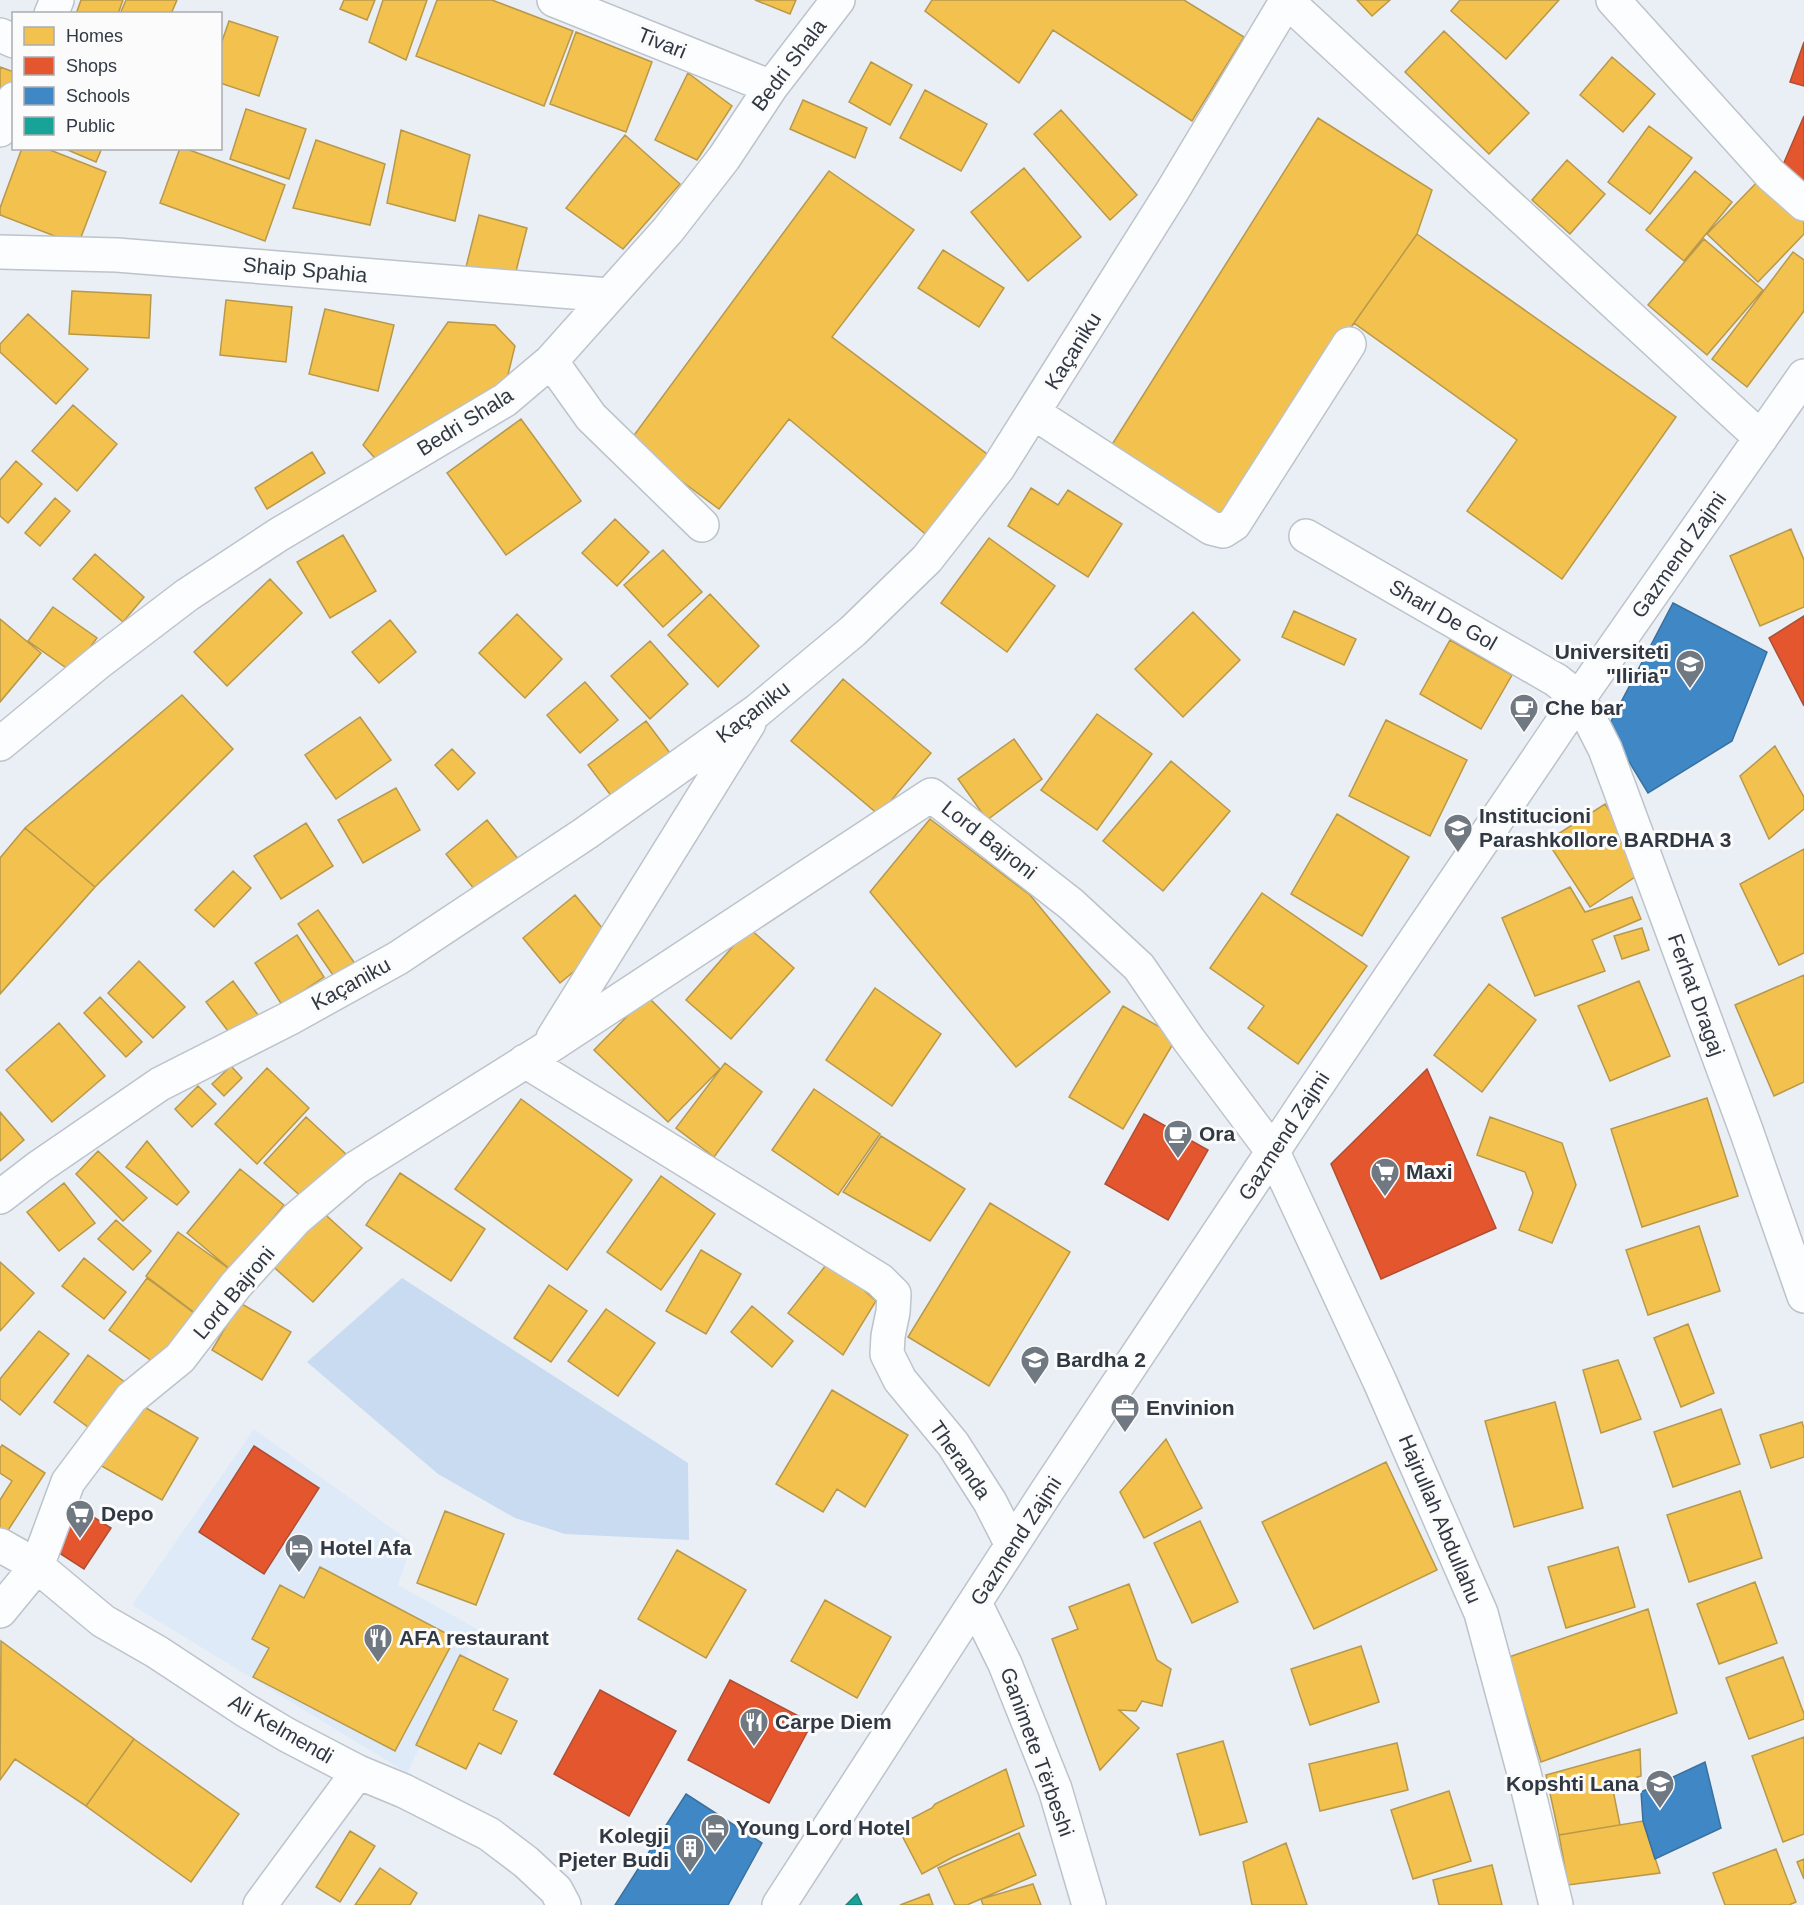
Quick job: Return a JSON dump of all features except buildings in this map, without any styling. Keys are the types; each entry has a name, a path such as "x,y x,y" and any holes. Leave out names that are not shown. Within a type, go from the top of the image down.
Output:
{"street":[{"name":"Tivari","path":"554,0 771,87"},
{"name":"Bedri Shala","path":"0,744 99,662 187,596 279,535 505,400 551,361 668,230 724,158 771,87 838,0"},
{"path":"1613,0 1771,175 1804,204"},
{"path":"1287,1 1761,438"},
{"name":"Kaçaniku","path":"0,1197 39,1167 160,1084 398,958 586,833 757,711 853,631 927,559 998,468 1173,190 1287,1"},
{"path":"0,130 12,103"},
{"name":"Shaip Spahia","path":"0,252 117,255 609,295"},
{"path":"1034,413 1210,528 1223,531 1234,524 1349,344"},
{"path":"551,361 591,417 702,525"},
{"name":"Gazmend Zajmi","path":"779,1905 1012,1545 1273,1152 1579,698 1804,376"},
{"name":"Sharl De Gol","path":"1305,536 1556,680 1579,698"},
{"name":"Ferhat Dragaj","path":"1579,698 1605,749 1746,1130 1804,1296"},
{"name":"Lord Bajroni","path":"536,1054 757,711"},
{"name":"Lord Bajroni","path":"0,1611 36,1566 68,1482 132,1398 180,1358 236,1285 296,1219 356,1168 536,1054 931,795 1071,903 1139,967 1189,1040 1273,1152"},
{"name":"Theranda","path":"536,1054 880,1280 894,1294 894,1312 888,1336 887,1354 900,1380 953,1444 990,1502 1012,1545"},
{"name":"Hajrullah Abdullahu","path":"1273,1152 1380,1382 1481,1613 1524,1773 1556,1905"},
{"name":"Ali Kelmendi","path":"0,1545 36,1566 103,1621 157,1652 287,1735 358,1772 404,1791 489,1834 526,1862 556,1890 564,1905"},
{"name":"Ganimete Tërbeshi","path":"975,1603 1005,1664 1055,1789 1089,1905"},
{"path":"260,1905 358,1772"}],"shaded area":[{"path":"402,1278 688,1463 689,1540 565,1534 515,1518 438,1474 307,1362"},
{"path":"254,1429 412,1543 398,1585 479,1630 407,1773 132,1605"}],"place":[{"name":"Universiteti \"Iliria\"","path":"1690,690"},
{"name":"Che bar","path":"1524,734"},
{"name":"Institucioni Parashkollore BARDHA 3","path":"1458,854"},
{"name":"Ora","path":"1178,1160"},
{"name":"Maxi","path":"1385,1198"},
{"name":"Bardha 2","path":"1035,1386"},
{"name":"Envinion","path":"1125,1434"},
{"name":"Depo","path":"80,1540"},
{"name":"Hotel Afa","path":"299,1574"},
{"name":"AFA restaurant","path":"378,1664"},
{"name":"Carpe Diem","path":"754,1748"},
{"name":"Kopshti Lana","path":"1660,1810"},
{"name":"Young Lord Hotel","path":"715,1854"},
{"name":"Kolegji Pjeter Budi","path":"690,1874"}]}
